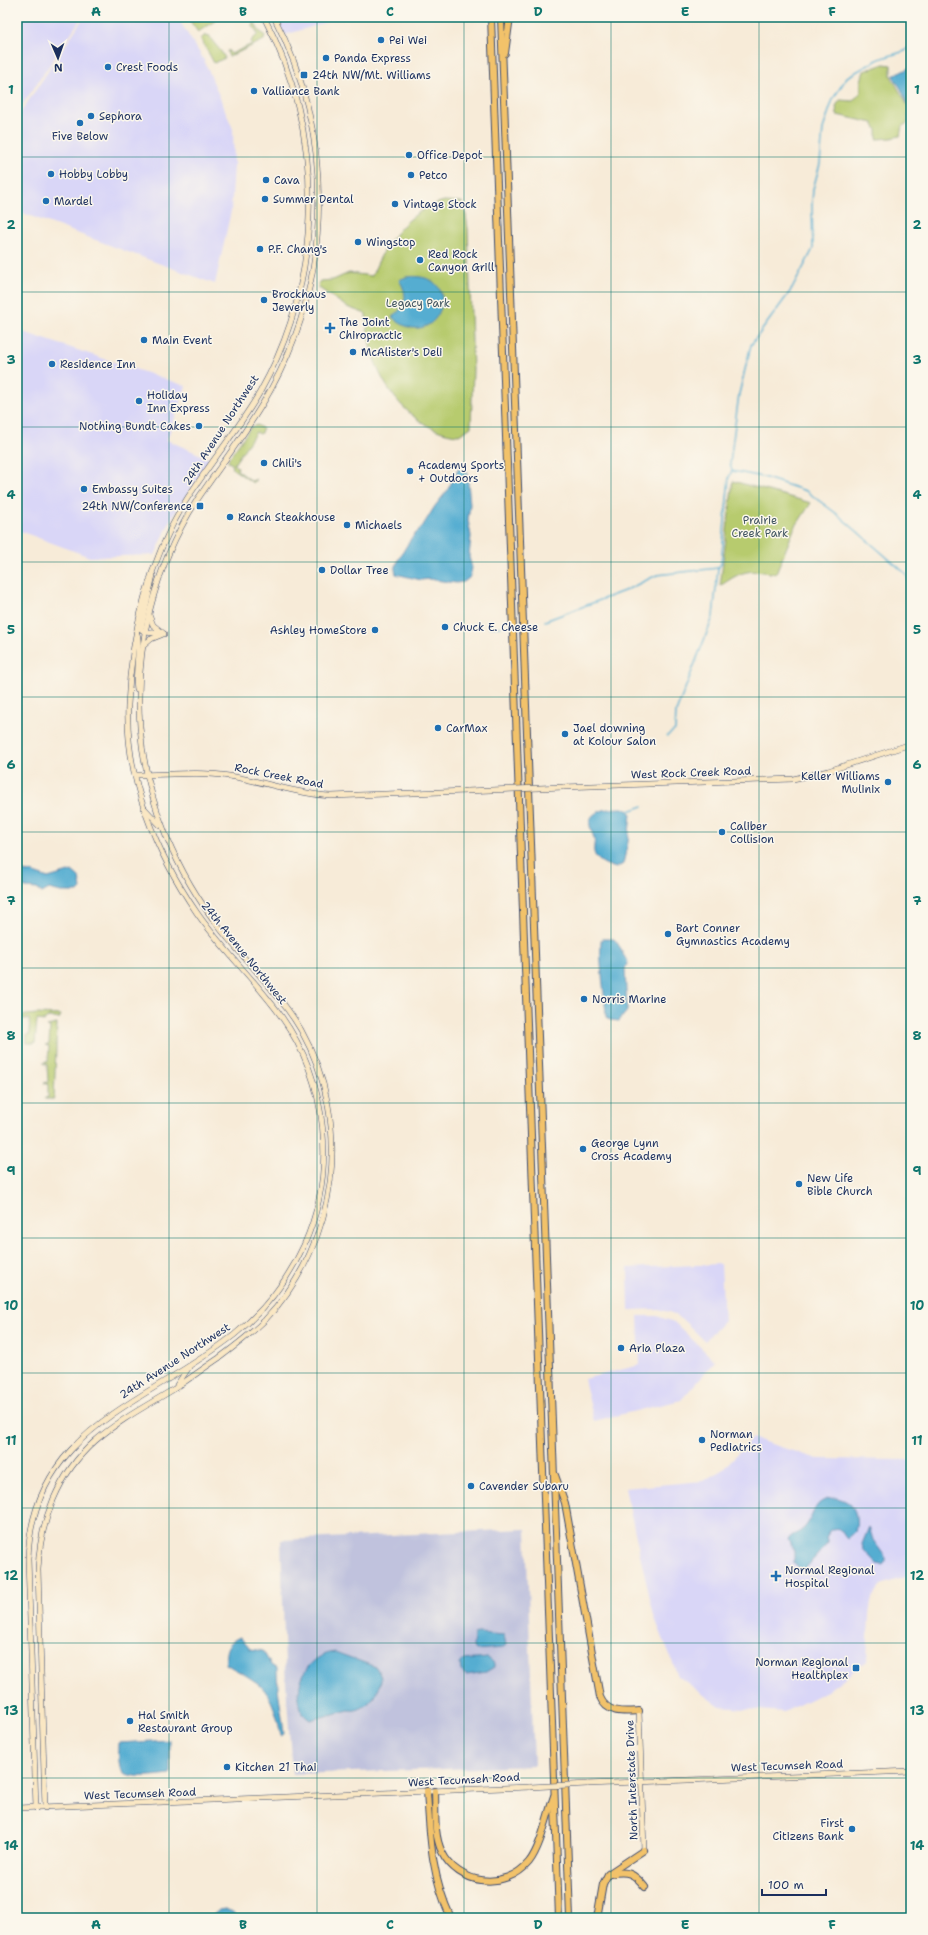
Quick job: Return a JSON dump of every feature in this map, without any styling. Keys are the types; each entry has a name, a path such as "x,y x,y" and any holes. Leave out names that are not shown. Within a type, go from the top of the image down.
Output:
{"highway":[{"path":"491,17 559,1918"},
{"path":"501,17 570,1918"},
{"path":"503,70 510,17"},
{"path":"553,1468 565,1503 600,1697 604,1704 613,1710 622,1712 639,1711"},
{"path":"428,1791 430,1843 434,1871 451,1918"},
{"path":"435,1791 437,1838 446,1858 454,1868 465,1875 478,1880 493,1881 515,1874 530,1861 536,1849 555,1793"},
{"path":"597,1918 602,1887 608,1874 644,1850"},
{"path":"608,1874 628,1872 637,1877 645,1887"}],"main road":[{"name":"24th Avenue Northwest","path":"36,1808 28,1572 29,1541 36,1510 58,1463 86,1434 112,1414 225,1342 246,1325 270,1301 290,1272 307,1239 320,1193 324,1163 323,1134 315,1090 308,1067 293,1036 277,1011 205,924 190,902 164,856 144,808 135,775 130,747 128,715 136,632 143,599 154,568 167,536 185,503 250,408 268,377 291,321 304,269 310,211 310,176 305,138 298,103 288,71 264,17"},
{"name":"24th Avenue Northwest","path":"45,1808 38,1570 41,1536 55,1493 72,1466 96,1440 129,1416 175,1388 253,1331 276,1308 295,1280 317,1238 325,1210 332,1175 332,1144 328,1100 317,1064 292,1015 223,932 201,902 180,867 162,827 147,775 142,746 139,703 145,632 163,569 184,522 259,410 278,376 299,326 310,288 319,219 319,187 316,151 309,112 299,76 274,17"},
{"path":"154,568 152,586 141,628 145,632 164,634"},
{"path":"149,614 153,625 164,634"},
{"path":"136,632 139,639 135,679 139,703"},
{"path":"143,646 151,639 164,634"},
{"name":"West Rock Creek Road","path":"467,791 801,778 911,744"},
{"name":"Rock Creek Road","path":"135,775 194,773 229,776 311,794 331,796 467,791"},
{"path":"144,808 162,827"},
{"path":"175,1388 191,1364"},
{"name":"North Interstate Drive","path":"639,1711 644,1850"},
{"name":"West Tecumseh Road","path":"17,1808 911,1771"}],"shaded area":[{"path":"17,17 82,17 17,113"},
{"path":"84,17 177,17 204,60 233,129 234,165 231,211 215,284 17,211 17,118"},
{"path":"275,17 343,17 285,35"},
{"path":"17,330 186,386 167,440 210,459 171,519 155,555 90,557 17,530"},
{"path":"721,1264 724,1321 705,1341 683,1320 672,1313 659,1309 629,1310 628,1268"},
{"path":"638,1316 657,1316 674,1322 715,1361 681,1400 594,1421 584,1379 640,1365"},
{"name":"Normal Regional Hospital","path":"752,1438 818,1459 911,1460 911,1575 881,1585 872,1598 869,1614 867,1661 827,1691 784,1712 720,1707 678,1676 654,1616 625,1488 703,1481 722,1470"},
{"path":"526,1529 534,1766 292,1774 285,1667 281,1540"}],"green space":[{"path":"187,17 221,17 198,32"},
{"path":"255,23 259,31 265,35 264,40 229,57 227,52 228,50 231,54 252,44 251,41 258,34 252,24"},
{"path":"206,34 208,37 209,35 225,58 214,63 201,39"},
{"path":"884,64 891,65 891,76 908,106 908,123 902,126 900,136 877,139 877,130 873,123 837,115 836,106 840,100 853,101 861,92 861,81 864,71"},
{"name":"Legacy Park","path":"444,201 462,202 468,229 473,370 471,427 459,435 442,432 432,428 417,419 405,409 386,385 374,359 367,330 366,314 347,307 319,288 318,284 320,281 333,280 349,273 372,276 384,251 399,230 419,212"},
{"path":"257,425 263,429 260,434 256,432 234,464 238,467 237,470 252,481 256,479 253,483 233,469 232,464 228,462 229,458 251,427"},
{"name":"Prairie Creek Park","path":"733,481 811,503 794,529 776,574 752,571 746,572 720,586"},
{"path":"37,1014 61,1015 59,1019 49,1017 44,1021 37,1020 35,1043 27,1043 27,1035 30,1034 29,1019 17,1019 17,1016"},
{"path":"57,1024 54,1099 45,1099 48,1097 48,1084 44,1083 48,1082 47,1064 44,1064 44,1062 48,1062 49,1046 45,1045 49,1044 50,1027 47,1026"}],"water":[{"path":"911,67 911,119 910,110 901,89 893,76"},
{"path":"406,277 426,278 437,286 442,297 440,310 434,321 423,327 408,327 392,317 403,305 405,296 399,280"},
{"path":"460,466 467,471 470,504 468,520 471,536 469,557 472,568 470,577 464,582 456,583 429,579 421,580 396,574 395,570 398,560 412,537 422,527 435,506 447,491"},
{"path":"622,808 627,809 631,814 628,842 623,864 616,868 597,859 594,852 594,839 590,821 592,816 600,811"},
{"path":"22,871 31,872 48,878 72,871 79,877 81,889 78,892 61,892 49,889 42,893 37,889 25,888 18,880 18,874"},
{"path":"602,939 614,939 628,961 625,969 627,1011 619,1021 610,1020 606,1017 601,960"},
{"path":"836,1498 848,1502 854,1510 856,1515 855,1532 847,1539 840,1530 836,1528 829,1531 826,1539 828,1543 803,1571 794,1563 794,1551 788,1540 791,1536 801,1531 807,1524 818,1505 828,1499"},
{"path":"869,1527 873,1540 886,1558 883,1565 877,1564 863,1549 862,1544"},
{"path":"474,1634 504,1635 506,1645 502,1648 476,1650 473,1647"},
{"path":"240,1637 250,1649 263,1651 271,1665 277,1669 284,1734 281,1736 273,1705 265,1691 250,1678 226,1664 227,1648 235,1639"},
{"path":"335,1652 376,1667 381,1678 378,1691 370,1701 360,1709 349,1710 310,1720 301,1712 299,1705 299,1693 302,1678 309,1666 314,1661 327,1654"},
{"path":"488,1658 494,1663 494,1667 486,1672 466,1675 461,1671 460,1664 463,1660"},
{"path":"170,1740 170,1774 135,1776 128,1775 120,1768 119,1743"},
{"path":"225,1909 233,1912 238,1918 210,1918 219,1910"}],"waterway":[{"path":"667,736 675,730 676,712 713,617 718,568 721,564 729,477 732,471 730,463 739,394 751,345 792,289 813,249 813,189 820,164 823,129 833,99 847,77 879,59 905,51 911,45"},
{"path":"732,471 763,477 806,491 837,514 905,573 908,578 911,591"},
{"path":"545,621 624,591 657,575 718,568"},
{"path":"489,627 501,627"},
{"path":"629,811 643,806"}],"place":[{"name":"Pei Wei","path":"381,40"},
{"name":"Panda Express","path":"326,58"},
{"name":"Crest Foods","path":"108,67"},
{"name":"24th NW/Mt. Williams","path":"304,75"},
{"name":"Valliance Bank","path":"254,91"},
{"name":"Sephora","path":"91,116"},
{"name":"Five Below","path":"80,123"},
{"name":"Office Depot","path":"409,155"},
{"name":"Hobby Lobby","path":"51,174"},
{"name":"Petco","path":"411,175"},
{"name":"Cava","path":"266,180"},
{"name":"Summer Dental","path":"265,199"},
{"name":"Mardel","path":"46,201"},
{"name":"Vintage Stock","path":"395,204"},
{"name":"Wingstop","path":"358,242"},
{"name":"P.F. Chang's","path":"260,249"},
{"name":"Red Rock Canyon Grill","path":"420,260"},
{"name":"Brockhaus Jewerly","path":"264,300"},
{"name":"The Joint Chiropractic","path":"330,328"},
{"name":"Main Event","path":"144,340"},
{"name":"McAlister's Deli","path":"353,352"},
{"name":"Residence Inn","path":"52,364"},
{"name":"Holiday Inn Express","path":"139,401"},
{"name":"Nothing Bundt Cakes","path":"199,426"},
{"name":"Chili's","path":"264,463"},
{"name":"Academy Sports + Outdoors","path":"410,471"},
{"name":"Embassy Suites","path":"84,489"},
{"name":"24th NW/Conference","path":"200,506"},
{"name":"Ranch Steakhouse","path":"230,517"},
{"name":"Michaels","path":"347,525"},
{"name":"Dollar Tree","path":"322,570"},
{"name":"Chuck E. Cheese","path":"445,627"},
{"name":"Ashley HomeStore","path":"375,630"},
{"name":"CarMax","path":"438,728"},
{"name":"Jael downing at Kolour Salon","path":"565,734"},
{"name":"Keller Williams Mulinix","path":"888,782"},
{"name":"Caliber Collision","path":"722,832"},
{"name":"Bart Conner Gymnastics Academy","path":"668,934"},
{"name":"Norris Marine","path":"584,999"},
{"name":"George Lynn Cross Academy","path":"583,1149"},
{"name":"New Life Bible Church","path":"799,1184"},
{"name":"Aria Plaza","path":"621,1348"},
{"name":"Norman Pediatrics","path":"702,1440"},
{"name":"Cavender Subaru","path":"471,1486"},
{"name":"Normal Regional Hospital","path":"776,1576"},
{"name":"Norman Regional Healthplex","path":"856,1668"},
{"name":"Hal Smith Restaurant Group","path":"130,1721"},
{"name":"Kitchen 21 Thai","path":"227,1767"},
{"name":"First Citizens Bank","path":"852,1829"}]}
